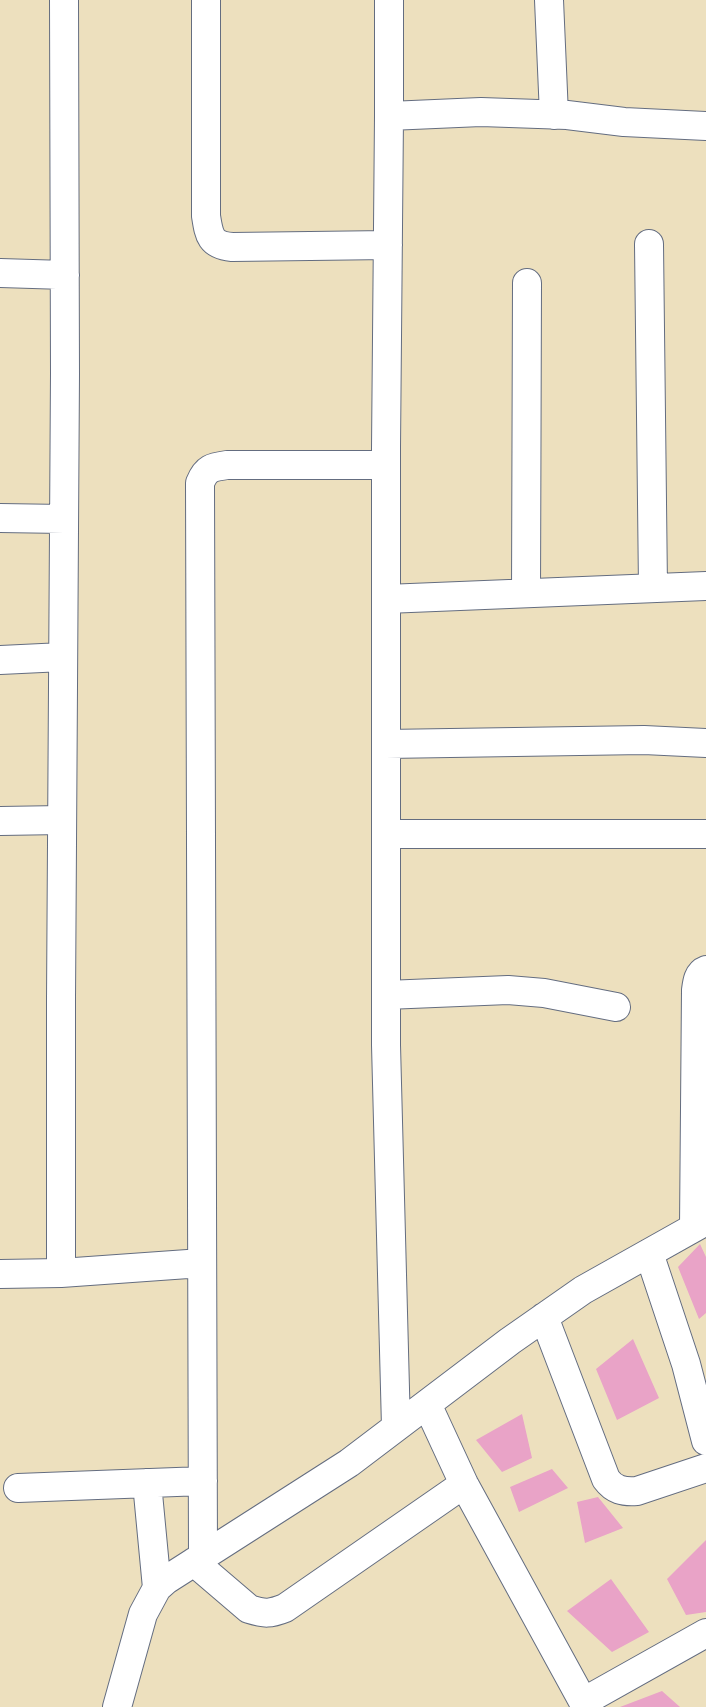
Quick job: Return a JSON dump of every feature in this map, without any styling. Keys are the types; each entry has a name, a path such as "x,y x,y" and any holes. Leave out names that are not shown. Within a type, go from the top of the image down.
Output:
{"street":[{"path":"61,1273 65,275 64,0"},
{"path":"206,0 206,216 209,233 214,242 222,246 232,247 388,245"},
{"path":"389,0 386,465 386,1045 396,1427"},
{"path":"549,0 554,115"},
{"path":"389,116 481,112 554,115 624,122 706,126"},
{"path":"649,244 653,588"},
{"path":"0,273 65,275"},
{"path":"526,593 527,283"},
{"path":"386,465 227,465 213,467 204,474 200,483 203,1481 199,1559 249,1609 271,1613 285,1608 464,1484"},
{"path":"0,518 64,519"},
{"path":"386,599 706,586"},
{"path":"0,660 63,657"},
{"path":"386,744 644,740 706,743"},
{"path":"0,821 62,820"},
{"path":"386,834 706,834"},
{"path":"117,1707 143,1614 157,1588 166,1580 349,1463 582,1290 700,1224 696,990 698,979 703,970 706,970"},
{"path":"386,996 508,990 544,992 616,1007"},
{"path":"649,1253 686,1364 700,1394 706,1440"},
{"path":"0,1274 61,1273 202,1263"},
{"path":"544,1317 606,1479 611,1486 627,1492 637,1491 706,1468"},
{"path":"427,1404 464,1484 585,1704 706,1633"},
{"path":"18,1488 203,1481"},
{"path":"147,1483 157,1588"}],"building":[{"path":"700,1244 706,1257 706,1313 699,1319 678,1267"},
{"path":"633,1339 659,1398 617,1420 596,1369"},
{"path":"522,1414 532,1458 502,1472 476,1440"},
{"path":"552,1469 568,1488 519,1512 510,1487"},
{"path":"598,1497 623,1528 585,1543 577,1502"},
{"path":"706,1540 706,1612 686,1615 667,1579"},
{"path":"611,1579 649,1632 612,1652 567,1611"},
{"path":"662,1691 680,1707 620,1707"}]}
